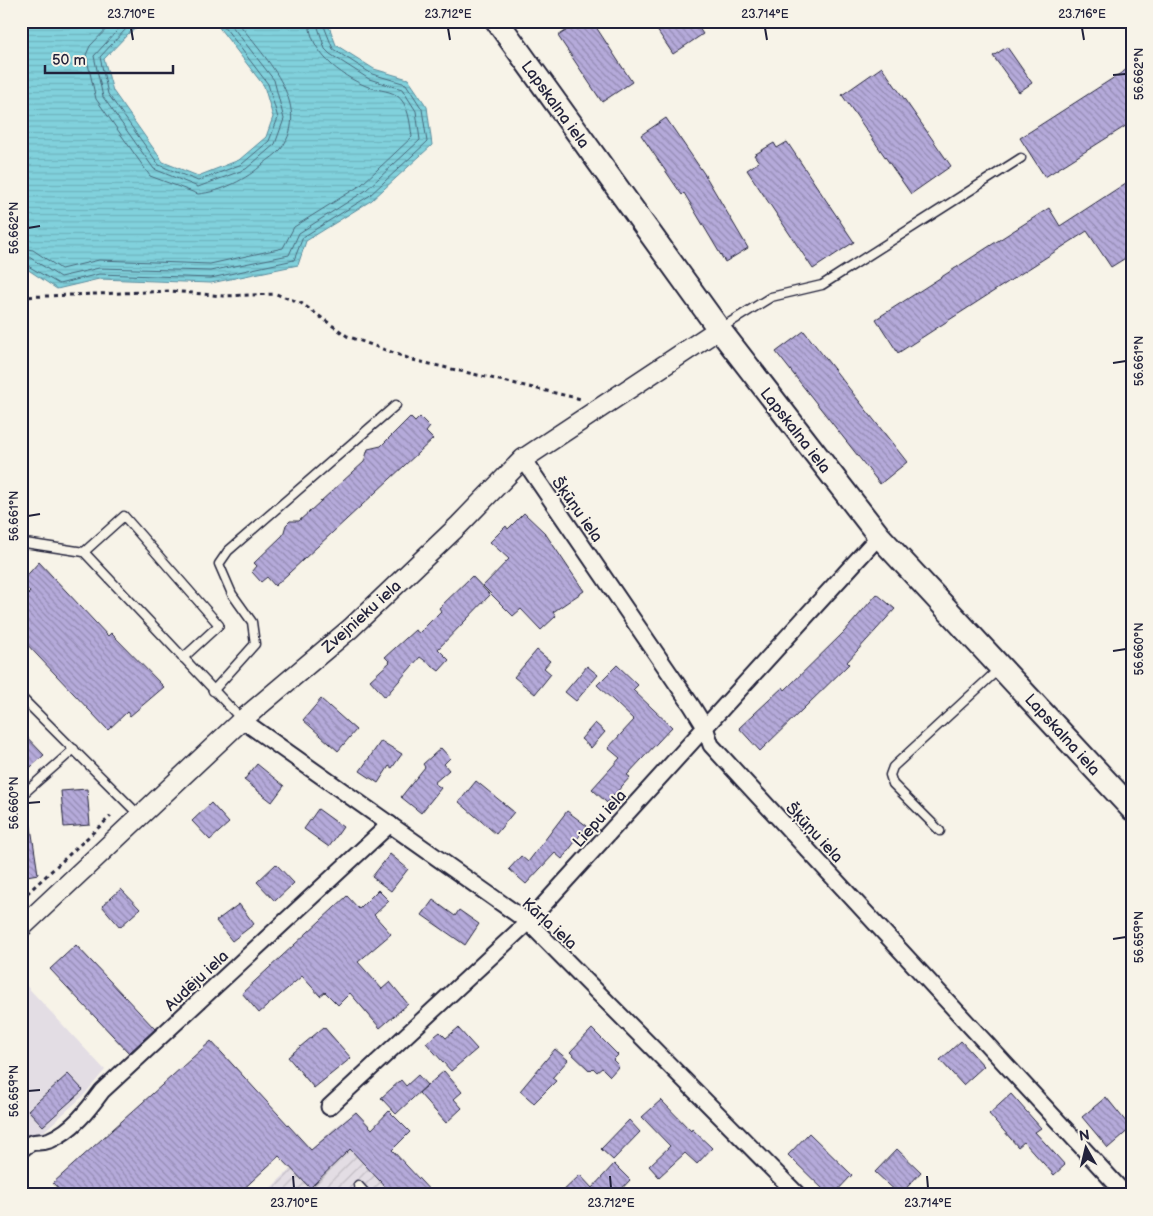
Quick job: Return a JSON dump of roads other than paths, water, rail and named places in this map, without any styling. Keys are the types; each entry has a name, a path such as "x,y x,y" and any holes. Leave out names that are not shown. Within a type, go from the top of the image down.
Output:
{"main road":[{"name":"Lapskalna iela","path":"497,21 719,329 879,536 1132,810"}],"street":[{"name":"Zvejnieku iela","path":"21,928 242,720 351,628 459,525 524,459 719,329"},
{"name":"Šķūņu iela","path":"524,459 705,727 712,745 1126,1195"},
{"name":"Liepu iela","path":"329,1107 528,922 879,536"},
{"name":"Kārļa iela","path":"242,720 528,922 798,1195"},
{"name":"Audēju iela","path":"21,1150 30,1142 49,1140 82,1118 102,1091 390,824"}],"lane":[{"path":"719,329 771,297 822,285 1021,158"},
{"path":"213,691 255,644 252,622 232,594 219,564 228,550 396,405"},
{"path":"84,552 124,516 220,625 183,658"},
{"path":"21,545 25,542 84,552 242,720"},
{"path":"940,831 894,784 890,775 893,767 1001,667"},
{"path":"21,697 141,817"},
{"path":"21,796 74,749"},
{"path":"358,1185 367,1195"}],"water":[{"path":"21,21 147,21 129,33 104,59 113,91 163,162 198,176 239,160 266,137 273,117 264,86 214,21 327,21 336,45 374,69 408,79 427,107 432,145 372,200 306,241 298,265 211,283 99,279 57,289 21,265"}]}
